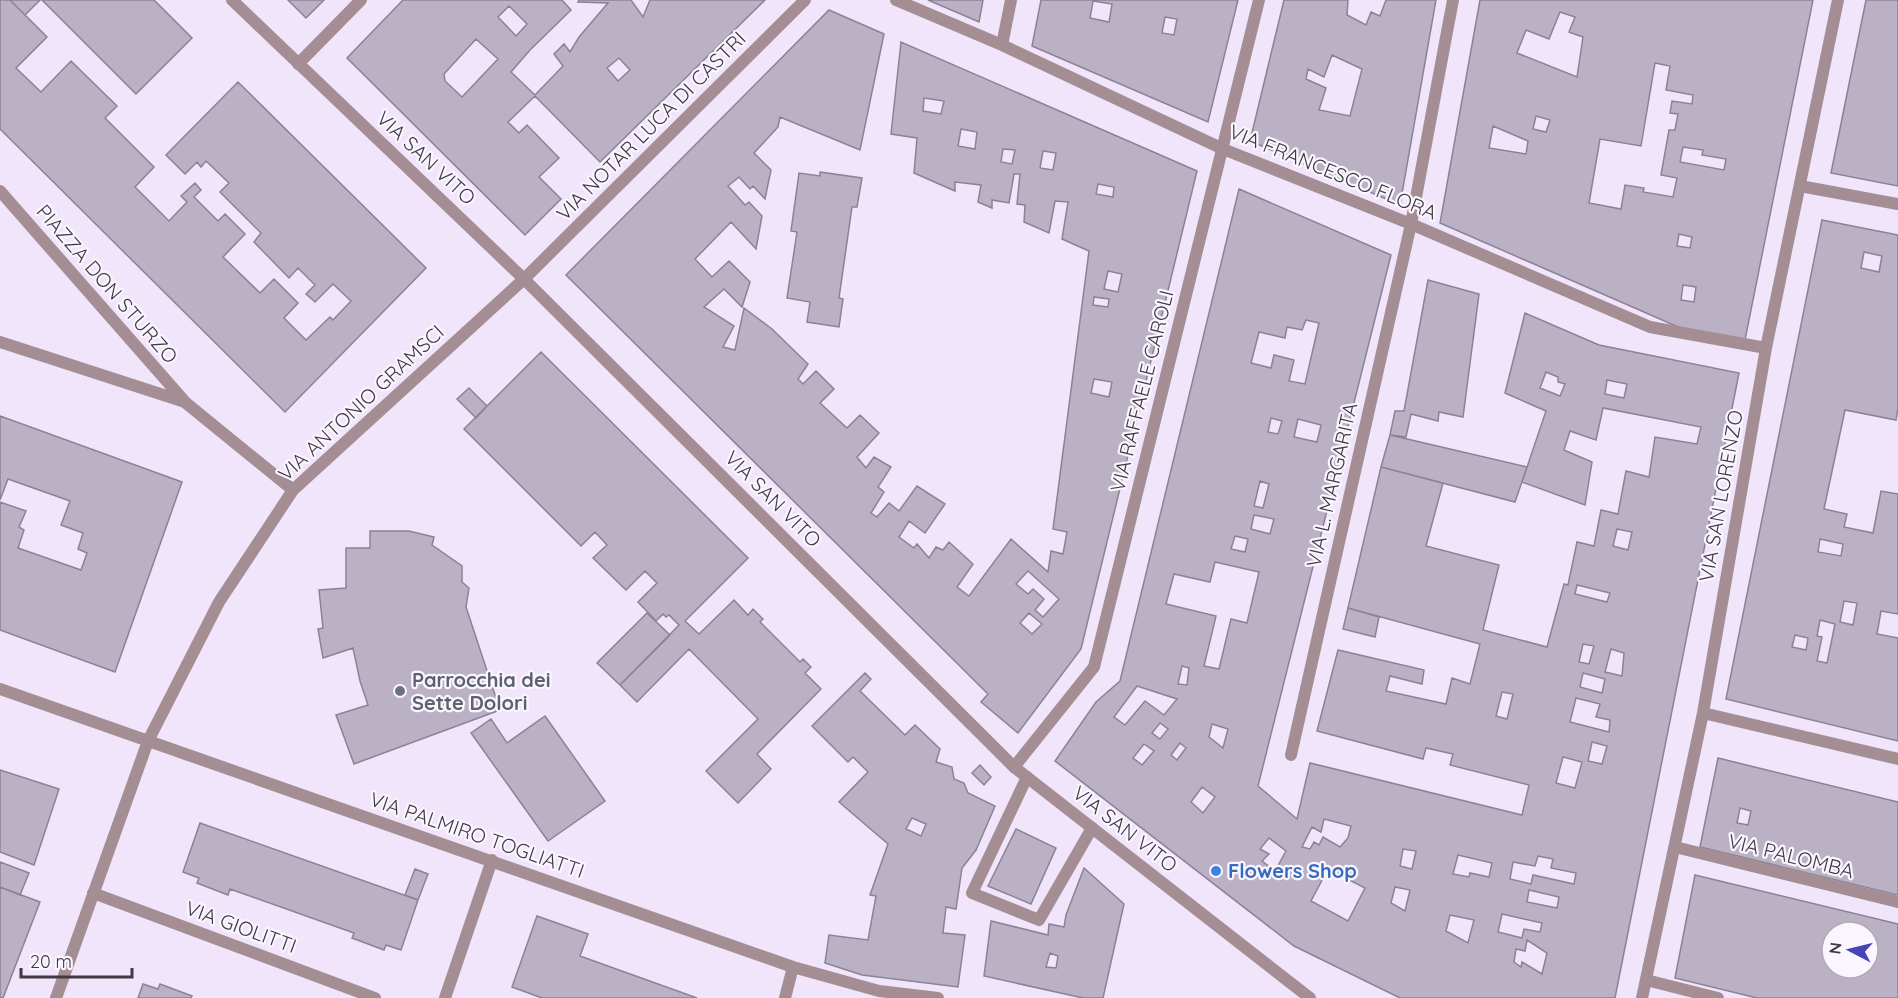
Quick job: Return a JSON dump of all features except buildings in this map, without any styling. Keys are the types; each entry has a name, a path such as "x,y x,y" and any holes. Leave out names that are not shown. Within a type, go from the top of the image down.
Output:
{"street":[{"name":"VIA SAN VITO","path":"232,0 524,279 1014,767 1310,998"},
{"path":"298,64 361,0"},
{"name":"VIA NOTAR LUCA DI CASTRI","path":"524,279 804,0"},
{"name":"VIA FRANCESCO FLORA","path":"896,0 1002,45 1223,149 1411,224 1650,327 1766,348"},
{"path":"1002,45 1011,0"},
{"name":"VIA RAFFAELE CAROLI","path":"1014,767 1094,667 1259,0"},
{"name":"VIA L. MARGARITA","path":"1291,755 1411,224 1453,0"},
{"name":"VIA SAN LORENZO","path":"1642,998 1703,713 1766,348 1838,0"},
{"path":"1800,186 1898,204"},
{"name":"PIAZZA DON STURZO","path":"0,191 186,403 293,490"},
{"name":"VIA ANTONIO GRAMSCI","path":"56,998 148,741 219,602 293,490 524,279"},
{"name":"PIAZZA DON STURZO","path":"0,342 186,403"},
{"name":"VIA PALMIRO TOGLIATTI","path":"0,689 793,967 879,991 938,998"},
{"path":"1703,713 1898,759"},
{"path":"1027,777 972,892 1039,920 1092,828"},
{"name":"VIA PALOMBA","path":"1675,847 1898,902"},
{"path":"445,998 492,860"},
{"name":"VIA GIOLITTI","path":"93,894 375,998"},
{"path":"785,998 793,967"},
{"path":"1646,980 1718,998"}],"place":[{"name":"Parrocchia dei Sette Dolori","path":"400,691"},
{"name":"Flowers Shop","path":"1216,871"}]}
